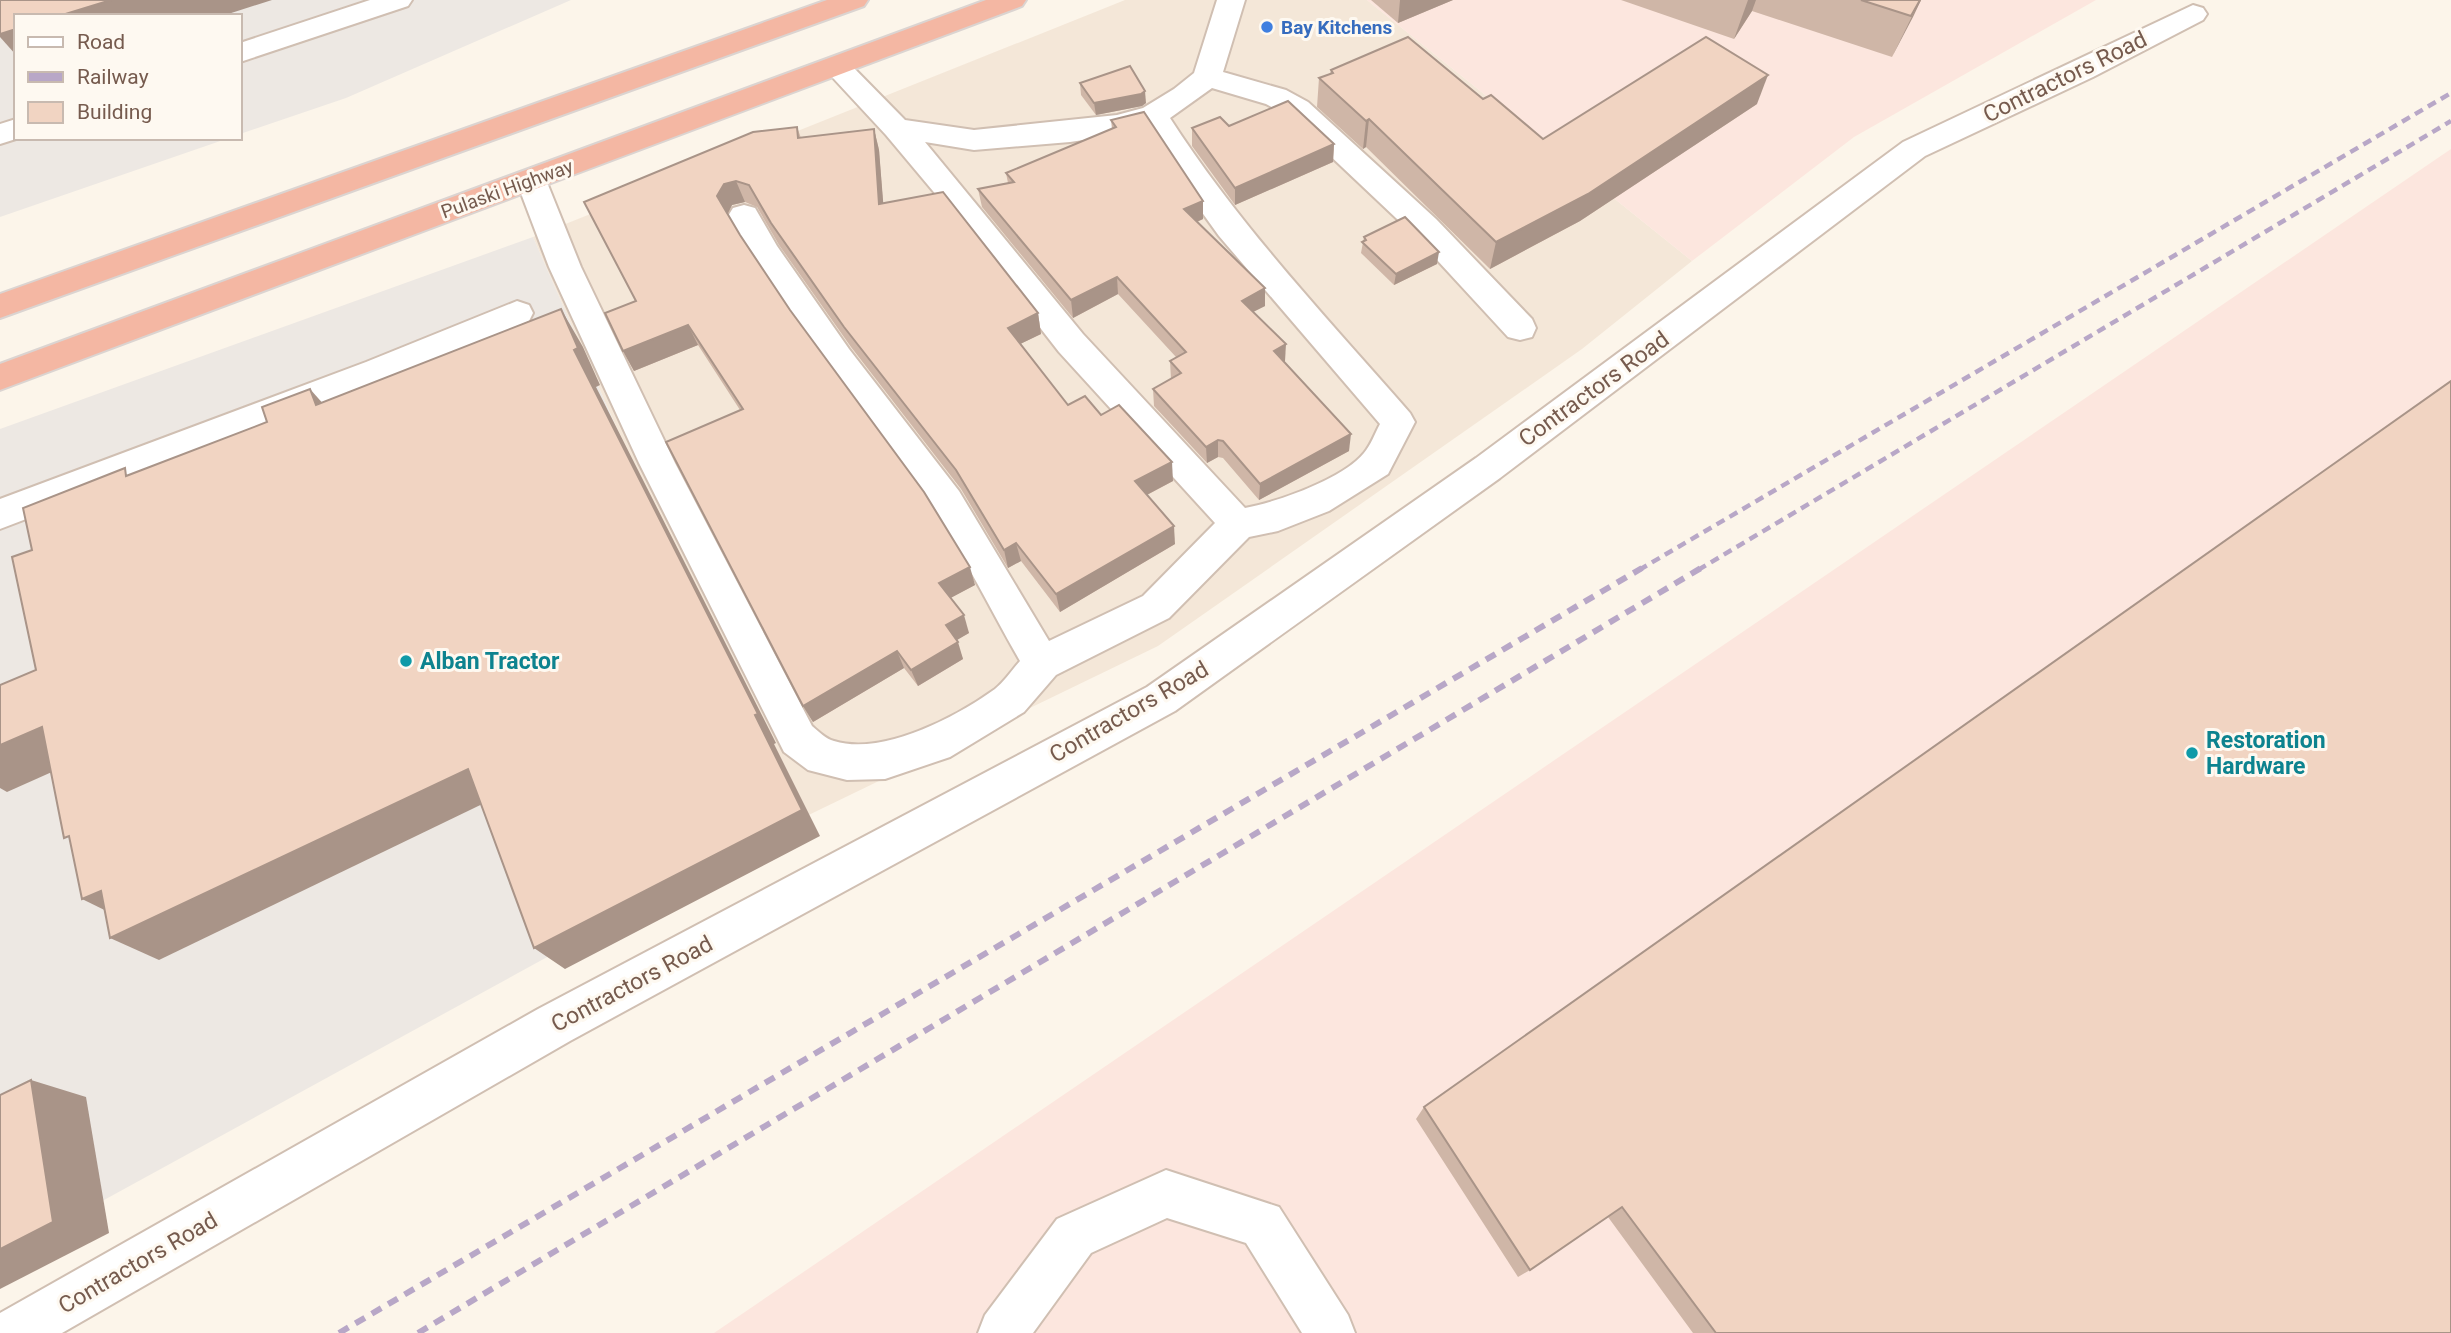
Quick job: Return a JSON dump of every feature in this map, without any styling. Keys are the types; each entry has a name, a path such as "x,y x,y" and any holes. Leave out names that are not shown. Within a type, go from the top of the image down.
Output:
{"highway":[{"path":"0,306 854,0"},
{"name":"Pulaski Highway","path":"0,377 1012,0"}],"street":[{"path":"242,52 398,0"},
{"path":"896,128 974,139 1070,132 1117,125 1153,115 1184,96 1207,77 1231,0"},
{"name":"Contractors Road","path":"14,1333 554,1025 1161,699 1488,468 1914,149 2083,70 2178,7"},
{"path":"836,66 896,128 954,195 1071,342 1238,524"},
{"path":"1207,77 1276,97 1298,109 1425,227 1520,328"},
{"path":"531,180 565,267 657,463 798,739 821,757 847,762 884,761 936,744 1010,700 1042,663 1156,607 1238,524 1278,516 1316,501 1352,481 1376,464 1398,422 1230,228 1189,172 1153,115"},
{"path":"744,216 773,265 836,358 946,501 1042,663"},
{"path":"0,514 378,371 517,313"},
{"path":"1003,1333 1074,1236 1166,1194 1262,1224 1330,1333"}],"shaded area":[{"path":"0,0 571,0 346,98 242,133 242,14 14,14 14,140 223,140 0,217"},
{"path":"1125,0 1367,0 1692,261 1582,349 1158,646 790,824 533,237"},
{"path":"1367,0 2096,0 1854,137 1692,261"},
{"path":"2451,149 2451,1333 714,1333"},
{"path":"533,237 790,824 0,1257 0,429"}],"building":[{"path":"0,0 111,0 66,14 14,14 14,30 0,34"},
{"path":"1861,0 1920,0 1911,16"},
{"path":"1408,37 1483,99 1491,95 1543,139 1706,37 1768,75 1588,194 1496,242 1369,119 1366,121 1319,78 1333,73 1331,70"},
{"path":"1130,66 1145,91 1141,94 1094,103 1080,83"},
{"path":"1288,101 1334,144 1235,188 1192,128 1220,117 1229,126"},
{"path":"1144,112 1203,201 1184,209 1265,288 1242,301 1286,344 1274,351 1351,434 1260,484 1223,441 1218,440 1206,447 1153,389 1181,373 1170,361 1186,352 1117,277 1071,300 978,189 1014,182 1006,173 1116,127 1111,120"},
{"path":"797,127 798,138 874,129 879,204 943,192 1038,313 1008,328 1068,405 1085,396 1101,415 1119,405 1172,462 1135,481 1174,526 1056,594 1016,543 1004,550 956,470 844,327 771,223 749,185 736,181 724,184 717,196 740,235 790,310 924,492 970,567 939,583 964,615 946,625 958,642 911,670 897,651 803,706 666,442 743,409 688,325 623,351 605,313 636,301 584,202 753,132"},
{"path":"1405,217 1439,252 1396,274 1362,242 1366,240 1364,237"},
{"name":"Alban Tractor","path":"561,309 578,348 574,350 758,714 755,715 802,810 534,948 468,769 110,938 101,891 82,899 69,836 64,838 42,727 0,745 0,685 36,670 12,557 32,550 23,508 125,468 126,476 267,422 262,407 310,389 316,405"},
{"name":"Restoration Hardware","path":"2451,381 2451,1333 1716,1333 1622,1207 1530,1270 1424,1107"},
{"path":"31,1080 53,1222 0,1249 0,1095"}],"railway":[{"path":"1639,570 2451,93"},
{"path":"1698,570 2451,121"},
{"path":"339,1333 1642,568"},
{"path":"418,1333 1701,568"}],"place":[{"name":"Bay Kitchens","path":"1267,27"},
{"name":"Alban Tractor","path":"406,661"},
{"name":"Restoration Hardware","path":"2192,753"}]}
